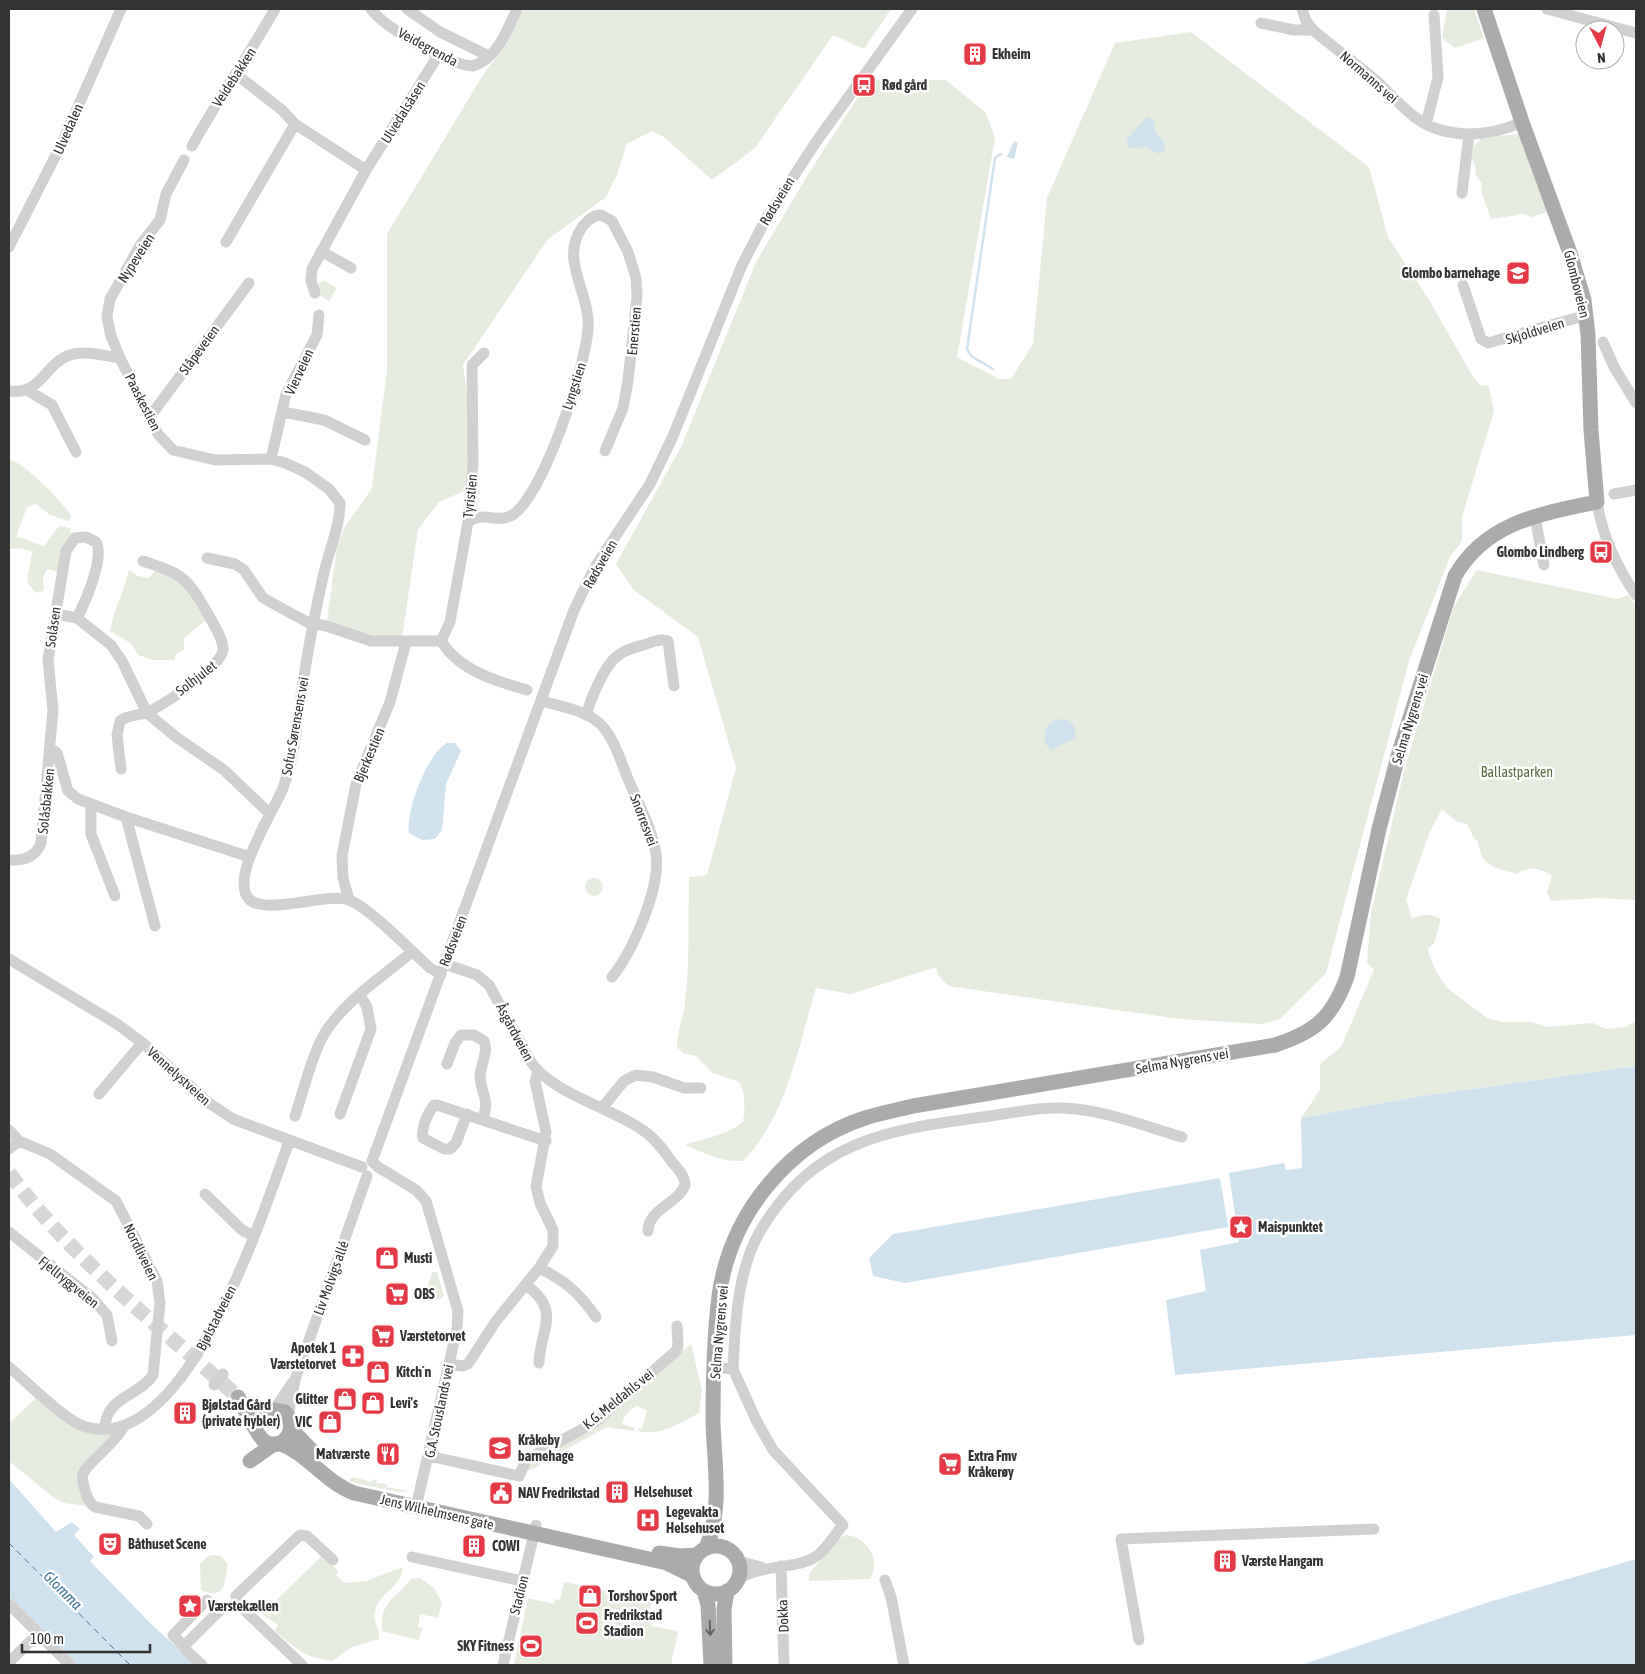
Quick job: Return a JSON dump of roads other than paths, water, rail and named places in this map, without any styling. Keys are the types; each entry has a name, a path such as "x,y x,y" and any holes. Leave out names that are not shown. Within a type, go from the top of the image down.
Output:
{"main road":[{"name":"Glomboveien","path":"1484,9 1522,122 1570,253 1586,315 1591,430 1597,502"},
{"name":"Selma Nygrens vei","path":"726,1548 715,1514 715,1367 719,1295 728,1257 741,1225 757,1198 775,1176 793,1158 831,1133 864,1118 913,1106 1275,1045 1303,1035 1320,1024 1340,997 1347,977 1378,829 1400,749 1455,576 1465,559 1479,544 1509,525 1597,502"},
{"name":"Jens Wilhelmsens gate","path":"417,1503 349,1491 329,1478 296,1450 266,1442 258,1432 238,1397 280,1416 304,1444 344,1480 353,1485 417,1503 667,1563 693,1576"},
{"path":"280,1416 289,1436 250,1461 258,1432 259,1417 280,1416"},
{"name":"Selma Nygrens vei","path":"702,1552 715,1514"},
{"name":"Jens Wilhelmsens gate","path":"535,1530 668,1555 702,1552"},
{"path":"711,1665 709,1613 704,1591 693,1576 693,1565 702,1552 716,1546 726,1548 738,1561 740,1571 732,1586 724,1609 725,1665"},
{"path":"704,1591 716,1594 732,1586"}],"street":[{"name":"Ulvedalen","path":"9,247 61,145 121,9"},
{"name":"Veidebakken","path":"192,146 212,110 236,75 276,9"},
{"name":"Veidegrenda","path":"371,9 388,25 462,65 480,63 489,56 440,32 407,9"},
{"path":"489,56 502,40 517,9"},
{"name":"Rødsveien","path":"371,1169 574,610 596,567 650,484 680,418 742,265 767,217 816,142 912,9"},
{"name":"Normanns vei","path":"1302,9 1306,21 1314,30 1374,78 1408,112 1426,124 1447,132 1469,134 1508,129 1522,122"},
{"path":"1546,9 1636,33"},
{"path":"1426,124 1438,77 1434,15"},
{"path":"1261,23 1294,30 1314,30"},
{"name":"Ulvedalsåsen","path":"315,293 311,281 312,269 321,251 366,170 439,54"},
{"path":"236,75 282,110 295,124 366,170"},
{"path":"226,242 295,124"},
{"path":"1462,193 1469,134"},
{"name":"Nypeveien","path":"120,358 109,330 107,317 110,299 141,244 160,220 166,194 184,160"},
{"name":"Lyngstien","path":"468,522 479,516 507,518 515,513 527,499 539,479 574,390 584,352 588,327 587,309 573,258 575,239 590,218 597,215 605,215"},
{"name":"Enerstien","path":"605,215 612,221 628,252 636,278 637,296 628,381 622,408 605,451"},
{"path":"321,251 351,268"},
{"name":"Slåpeveien","path":"150,418 249,283"},
{"name":"Skjoldveien","path":"1463,285 1481,339 1488,343 1586,315"},
{"name":"Vierveien","path":"271,459 292,380 316,335 319,315"},
{"path":"1603,342 1614,367 1636,403"},
{"name":"Paaskestien","path":"27,390 62,359 71,355 81,353 120,358 158,434 173,450 215,460 271,459"},
{"name":"Tyristien","path":"441,641 450,622 468,522 473,463 472,365 484,353"},
{"path":"9,391 27,390 52,405 76,452"},
{"path":"283,412 324,420 365,440"},
{"name":"Sofus Sørensens vei","path":"271,459 305,472 330,489 340,503 314,623 292,761 283,789 250,857 243,884 246,893 254,902 266,904 332,899 349,900"},
{"path":"1614,494 1636,490"},
{"name":"Glomboveien","path":"1597,502 1599,517 1607,542 1617,564 1636,595"},
{"path":"1535,517 1544,565"},
{"name":"Solåsen","path":"50,748 54,710 48,667 56,614 68,546 75,538 86,537 96,542 100,556 77,618"},
{"path":"207,558 235,564 244,570 267,602 314,623 371,642 441,641 452,656 490,680 527,690"},
{"name":"Solhjulet","path":"121,769 116,735 118,725 123,719 147,712 214,666 222,657 224,650 215,627 198,597 183,577 143,561"},
{"path":"56,614 77,618 111,645 122,661 147,712 176,737 224,770 270,814"},
{"path":"586,715 594,690 612,662 620,654 634,648 661,640 668,640 674,686"},
{"name":"Bjerkestien","path":"349,900 343,878 342,856 356,784 390,702 406,642"},
{"name":"Snorresvei","path":"542,700 586,715 603,726 619,757 652,836 658,867 639,929 621,965 612,977"},
{"path":"50,748 56,753 68,790 78,799 126,817 250,857"},
{"name":"Solåsbakken","path":"9,860 32,856 39,849 47,797 50,748"},
{"path":"91,804 91,834 115,896"},
{"path":"126,817 156,926"},
{"path":"349,900 367,912 430,968 443,969"},
{"path":"295,1116 316,1051 324,1036 345,1009 412,952"},
{"name":"Vennelystveien","path":"9,959 56,985 142,1042 219,1111 233,1119 289,1142 371,1169"},
{"name":"Åsgårdveien","path":"443,969 477,975 489,984 531,1062 538,1071 536,1081 545,1122 546,1141 536,1177 536,1187 540,1203 553,1230 554,1242 540,1268 496,1320 468,1364 463,1366 449,1364"},
{"path":"340,1114 371,1029 367,1007 360,995"},
{"path":"447,1064 455,1043 461,1035 474,1035 484,1042 486,1051 480,1075 487,1100 483,1119"},
{"path":"99,1094 142,1042"},
{"path":"538,1071 585,1102 602,1108 650,1135 665,1152 685,1181 681,1192 651,1218 648,1231"},
{"path":"602,1108 624,1081 636,1075 653,1077 684,1088 701,1088"},
{"path":"732,1586 744,1575 766,1568 809,1560 819,1554 842,1524 773,1450 734,1369 737,1320 743,1278 758,1234 791,1187 824,1160 846,1148 896,1130 1048,1108 1076,1109 1114,1117 1182,1137"},
{"path":"467,1114 546,1141"},
{"name":"Nordliveien","path":"9,1130 19,1141 50,1154 116,1201 157,1280 160,1304 153,1374 150,1380 115,1404 108,1414 105,1428"},
{"path":"9,1149 19,1141"},
{"name":"Bjølstadveien","path":"9,1367 79,1424 87,1427 124,1426 156,1407 190,1366 226,1304 289,1142"},
{"name":"G.A. Stouslands vei","path":"371,1169 416,1190 426,1201 456,1304 458,1321 417,1503"},
{"name":"Liv Molvigs allé","path":"280,1416 295,1380 371,1169"},
{"path":"206,1194 242,1230 254,1236"},
{"name":"Fjellryggveien","path":"9,1232 91,1297 107,1315 112,1341"},
{"path":"540,1268 571,1286 584,1298 596,1317"},
{"path":"526,1285 542,1300 548,1318 539,1363"},
{"name":"K.G. Meldahls vei","path":"429,1456 519,1476 526,1460 595,1422 676,1351 678,1346 677,1326"},
{"path":"715,1367 734,1369"},
{"path":"214,1384 223,1374"},
{"path":"124,1426 118,1437 87,1467 83,1474 86,1495 90,1504 95,1507 140,1516 147,1524"},
{"path":"1139,1640 1121,1538 1374,1529"},
{"name":"Stadion","path":"503,1665 535,1530"},
{"path":"202,1665 173,1635 213,1605 232,1600 300,1535 307,1536 333,1560"},
{"path":"412,1557 522,1581"},
{"path":"738,1561 766,1568"},
{"name":"Dokka","path":"780,1566 784,1665"},
{"path":"885,1580 891,1597 904,1665"},
{"path":"232,1600 302,1665"},
{"path":"9,1604 70,1665"},
{"path":"184,1646 213,1605"},
{"path":"9,1662 38,1634"}],"water":[{"path":"1147,117 1153,119 1156,133 1164,142 1165,150 1160,154 1145,147 1131,148 1128,146 1126,140"},
{"path":"1014,141 1018,143 1014,159 1007,157"},
{"path":"1058,719 1070,721 1074,727 1076,737 1052,750 1045,744 1045,736 1048,726"},
{"path":"447,743 455,743 461,751 446,784 442,830 435,839 422,840 409,833 414,797 432,758"},
{"path":"1636,1066 1636,1335 1175,1375 1166,1300 1206,1291 1200,1250 1239,1242 1229,1173 1284,1163 1286,1170 1302,1168 1301,1118 1415,1097"},
{"path":"1220,1178 1228,1227 905,1283 873,1276 869,1258 893,1234"},
{"name":"Glomma","path":"9,1479 56,1532 72,1522 80,1529 74,1535 94,1557 90,1561 154,1627 198,1665 76,1665 9,1599"},
{"path":"1636,1559 1636,1665 1301,1665 1489,1602"}],"waterway":[{"path":"993,369 971,356 967,349 995,158 1001,154"}],"tunnel":[{"path":"9,1173 60,1234 88,1263 147,1318 238,1397"}],"place":[{"name":"Ekheim","path":"975,54"},
{"name":"Rød gård","path":"864,85"},
{"name":"Glombo barnehage","path":"1518,273"},
{"name":"Glombo Lindberg","path":"1601,552"},
{"name":"Maispunktet","path":"1241,1227"},
{"name":"Musti","path":"387,1258"},
{"name":"OBS","path":"397,1294"},
{"name":"Værstetorvet","path":"383,1336"},
{"name":"Apotek 1 Værstetorvet","path":"353,1356"},
{"name":"Kitch´n","path":"378,1372"},
{"name":"Glitter","path":"345,1399"},
{"name":"Levi's","path":"373,1403"},
{"name":"Bjølstad Gård (private hybler)","path":"185,1413"},
{"name":"VIC","path":"330,1422"},
{"name":"Kråkeby barnehage","path":"500,1448"},
{"name":"Matværste","path":"388,1454"},
{"name":"Extra Fmv Kråkerøy","path":"950,1464"},
{"name":"Helsehuset","path":"617,1492"},
{"name":"NAV Fredrikstad","path":"501,1493"},
{"name":"Legevakta Helsehuset","path":"648,1520"},
{"name":"Båthuset Scene","path":"110,1544"},
{"name":"COWI","path":"474,1546"},
{"name":"Værste Hangarn","path":"1225,1561"},
{"name":"Torshov Sport","path":"590,1596"},
{"name":"Værstekællen","path":"190,1606"},
{"name":"Fredrikstad Stadion","path":"587,1623"},
{"name":"SKY Fitness","path":"531,1646"}],"park label":[{"name":"Ballastparken","path":"1517,772"}]}
